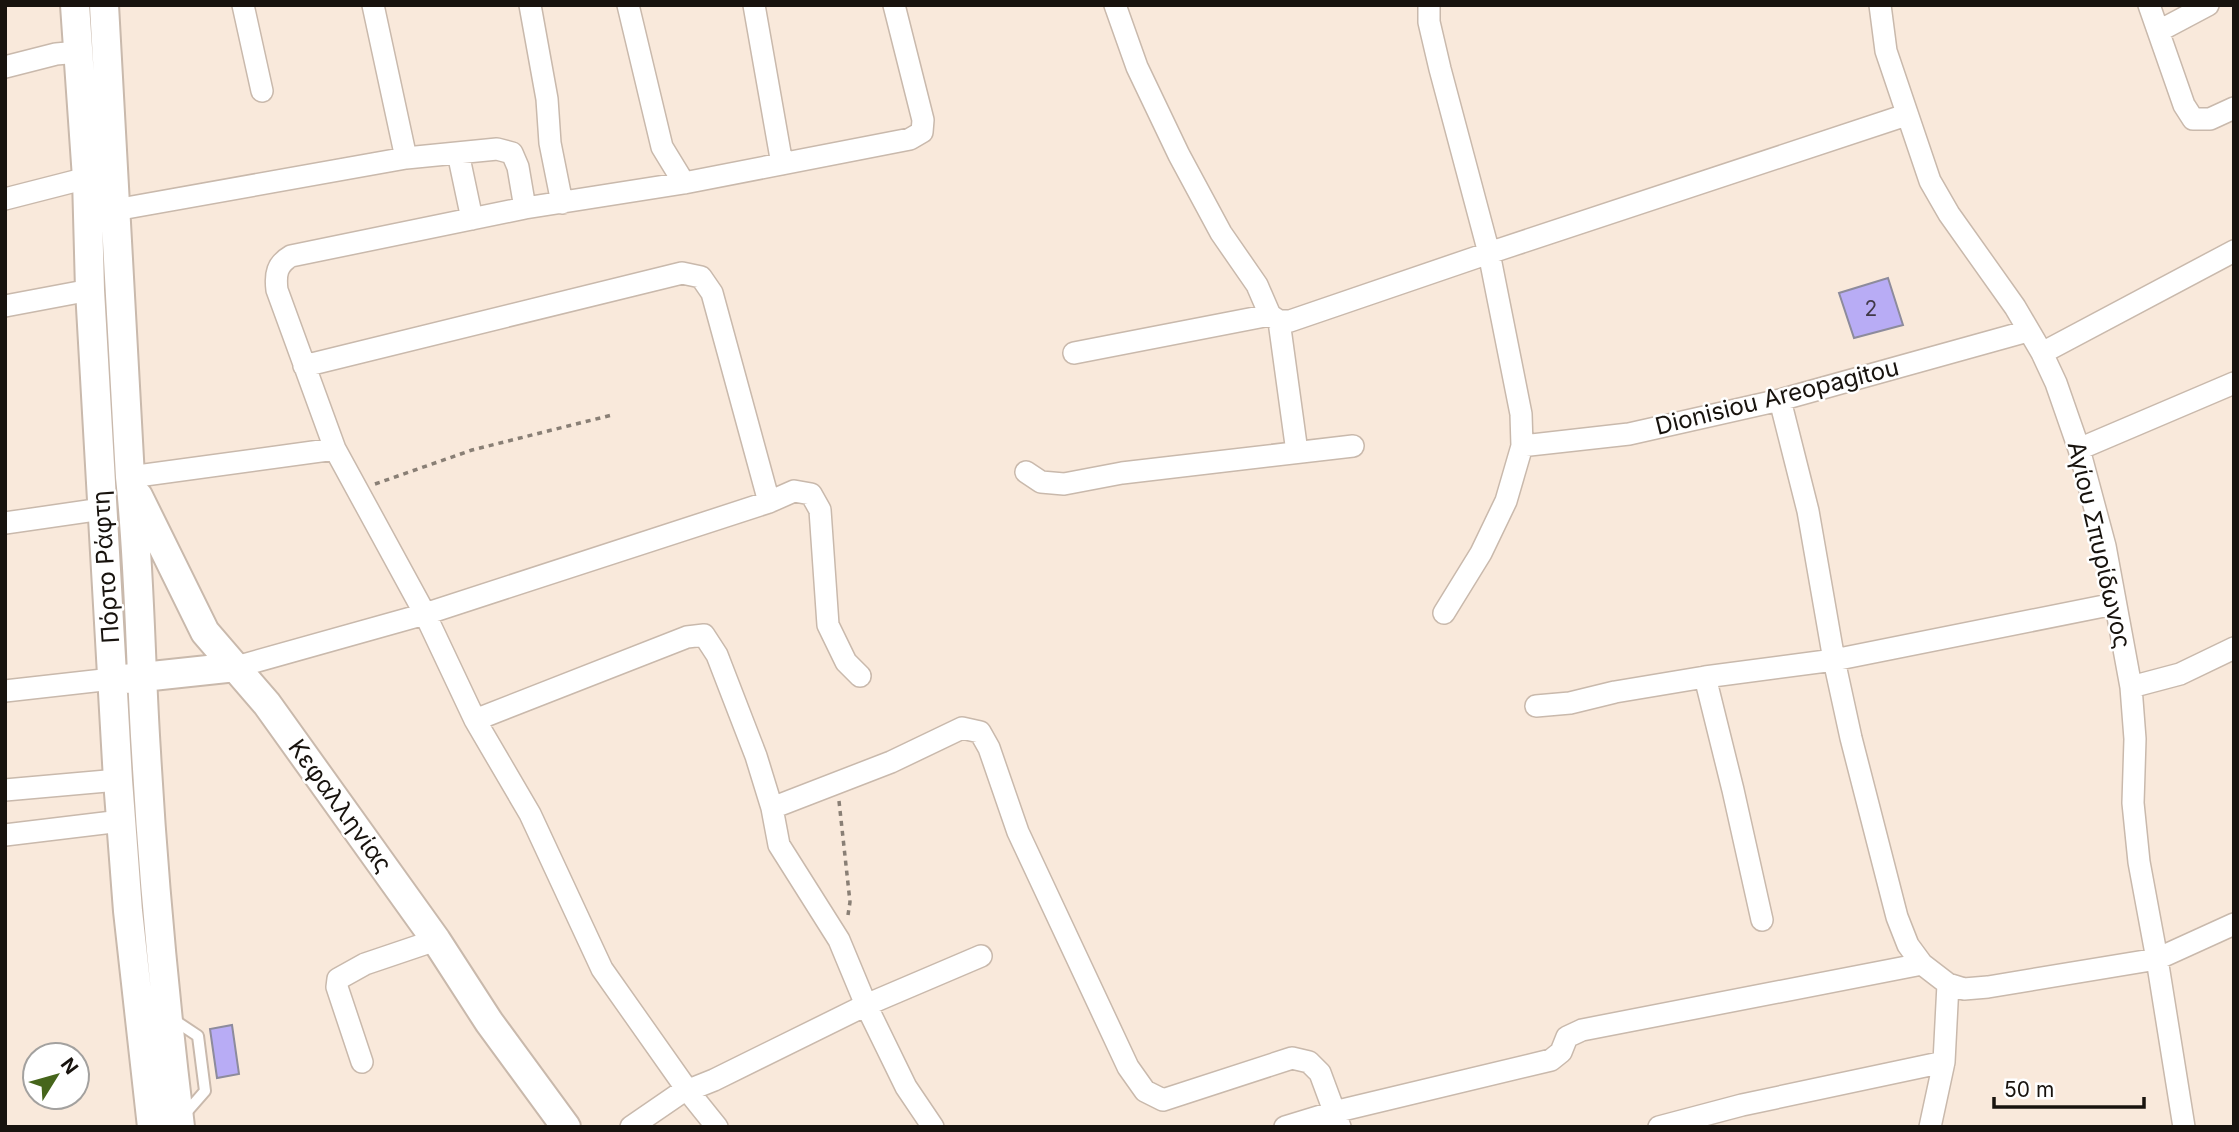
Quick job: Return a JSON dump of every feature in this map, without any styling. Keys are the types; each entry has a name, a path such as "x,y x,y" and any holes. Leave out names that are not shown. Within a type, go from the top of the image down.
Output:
{"main road":[{"name":"Πόρτο Ράφτη","path":"75,5 87,178 90,289 118,780 128,911 152,1127"},
{"name":"Πόρτο Ράφτη","path":"104,5 152,849 180,1124"},
{"name":"Κεφαλληνίας","path":"130,477 205,632 267,704 436,940 489,1022 566,1127"},
{"path":"112,679 142,679 236,667"}],"street":[{"path":"243,5 262,91"},
{"path":"373,5 406,158"},
{"path":"530,5 547,99 550,143 562,203"},
{"path":"628,5 662,147 684,183"},
{"path":"754,5 782,164"},
{"path":"717,1127 688,1091 602,969 530,814 475,720 425,614 335,449 275,279 282,261 291,256 525,208 684,183 910,139 922,132 922,120 894,5"},
{"path":"1115,5 1138,67 1179,155 1221,233 1257,285 1274,318 1297,452"},
{"path":"1429,5 1429,22 1440,69 1489,253 1521,414 1522,446 1506,501 1481,553 1444,613"},
{"name":"Αγίου Σπυρίδωνος","path":"1880,5 1886,51 1930,181 2015,307 2042,353 2056,383 2079,449 2105,546 2131,687 2135,739 2133,803 2139,862 2158,959 2184,1127"},
{"path":"2149,5 2184,105 2193,119 2210,119 2234,108"},
{"path":"2159,31 2208,5"},
{"path":"5,67 79,51"},
{"path":"1074,353 1274,318 1290,321 1906,115"},
{"path":"115,210 406,158 497,149 512,153 518,167 525,208"},
{"path":"458,153 472,219"},
{"path":"5,199 87,178"},
{"path":"2042,353 2234,251"},
{"path":"304,366 682,273 701,277 712,293 769,502"},
{"path":"5,306 90,289"},
{"name":"Dionisiou Areopagitou","path":"1522,446 1629,434 1780,400 2028,331"},
{"path":"2079,449 2234,383"},
{"path":"1780,400 1808,511 1834,660 1851,738 1897,917 1908,945 1922,964 1948,984 1964,989 1988,988 2158,959 2234,924"},
{"path":"1026,472 1041,482 1064,484 1122,473 1353,446"},
{"path":"130,477 335,449"},
{"path":"236,667 425,614 769,502 794,491 811,494 820,510 828,625 846,662 860,676"},
{"path":"5,523 102,509"},
{"path":"1536,706 1570,703 1615,692 1704,677 1834,660 2114,604"},
{"path":"475,720 687,637 704,635 716,655 756,756 772,808 779,845 839,940 866,1005 906,1087 933,1127"},
{"path":"2131,687 2180,674 2234,648"},
{"path":"1704,677 1762,920"},
{"path":"5,691 112,679"},
{"path":"772,808 891,762 962,728 980,732 989,748 1018,832 1128,1067 1145,1091 1163,1100 1293,1058 1309,1062 1320,1073 1337,1119"},
{"path":"5,790 118,780"},
{"path":"5,835 121,821"},
{"path":"362,1062 337,987 338,979 365,964 436,940"},
{"path":"631,1127 679,1094 866,1005 981,957"},
{"path":"1285,1127 1337,1119 1551,1060 1561,1052 1567,1037 1583,1030 1922,964"},
{"path":"1930,1127 1944,1062 1948,984"},
{"path":"1658,1127 1742,1105 1944,1062"}],"path":[{"path":"359,490 472,450 612,415"},
{"path":"838,782 850,902 847,922 839,940"}],"building":[{"path":"1888,278 1903,325 1854,338 1839,293"},
{"path":"232,1025 239,1074 217,1078 210,1029"}]}
